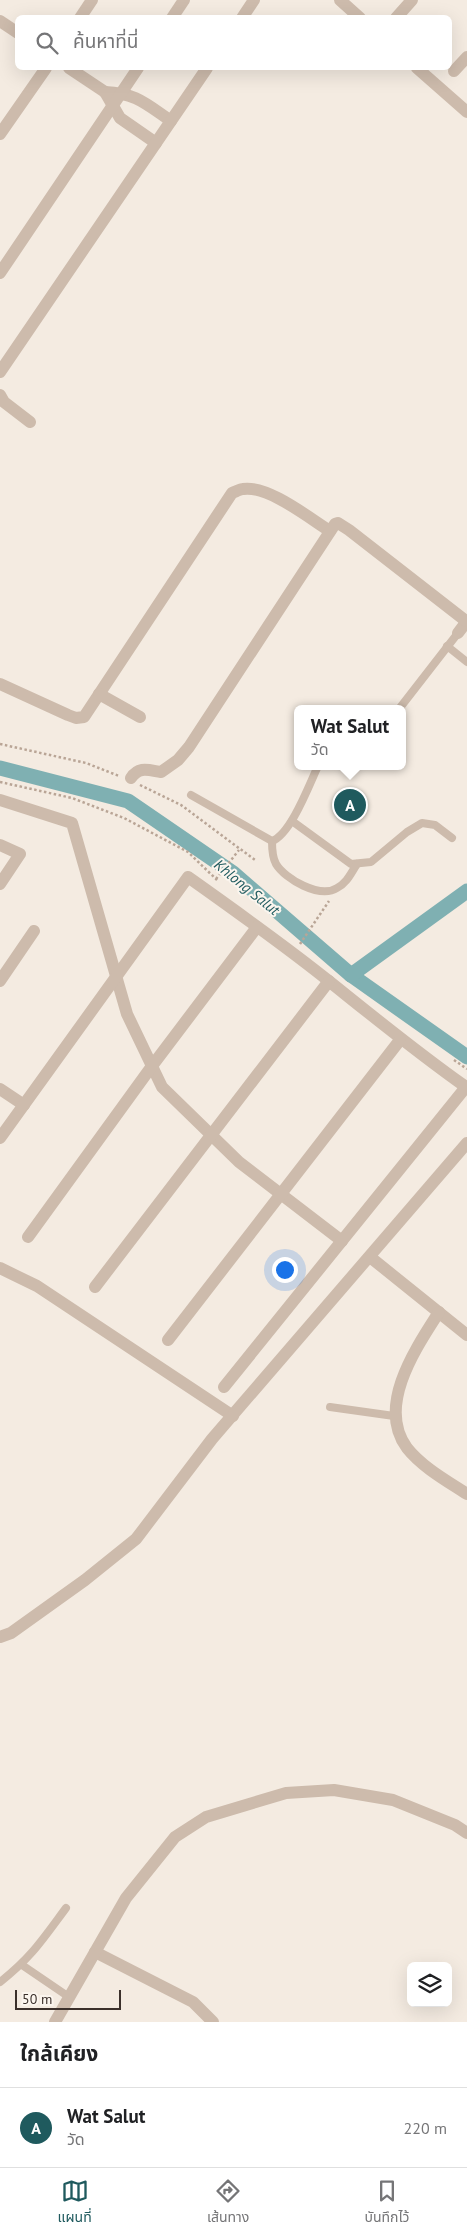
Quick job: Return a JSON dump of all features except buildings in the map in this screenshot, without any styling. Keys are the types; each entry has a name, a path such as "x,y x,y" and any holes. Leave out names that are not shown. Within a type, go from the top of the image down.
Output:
{"street":[{"path":"82,15 92,0"},
{"path":"174,15 184,0"},
{"path":"244,15 254,0"},
{"path":"340,0 357,15"},
{"path":"399,15 412,0"},
{"path":"0,21 15,31"},
{"path":"454,71 467,57"},
{"path":"0,134 45,70"},
{"path":"71,70 105,92 121,93 135,97 171,121"},
{"path":"0,273 137,70"},
{"path":"0,372 207,70"},
{"path":"419,70 467,112"},
{"path":"105,92 120,118 156,143"},
{"path":"0,395 4,402 30,422"},
{"path":"0,684 76,718 84,717 232,493 242,488 256,490 282,501 330,530"},
{"path":"131,778 135,771 140,769 160,772 178,760 189,747 330,530 338,523 467,621 458,633"},
{"path":"99,694 140,717"},
{"path":"0,800 72,823 127,1014 162,1086 239,1162 342,1241"},
{"path":"0,845 20,854 0,884"},
{"path":"0,1138 188,877 329,981 400,1040 466,1087 224,1387"},
{"path":"28,1237 152,1066 257,927"},
{"path":"0,981 34,932"},
{"path":"96,1288 329,981"},
{"path":"168,1340 400,1040"},
{"path":"0,1088 24,1105"},
{"path":"0,1637 11,1633 85,1580 136,1540 212,1439 467,1143"},
{"path":"370,1257 467,1335"},
{"path":"0,1268 37,1286 233,1416"},
{"path":"439,1312 416,1347 398,1394 394,1416 402,1440 408,1449 434,1472 467,1494"},
{"path":"54,2022 126,1898 175,1837 206,1817 286,1793 334,1790 394,1800 455,1825 467,1833"},
{"path":"95,1952 192,2002 213,2022"}],"lane":[{"path":"402,705 458,633"},
{"path":"447,646 467,662"},
{"path":"272,841 277,839 292,821 316,770"},
{"path":"191,795 272,841 277,865 309,889 332,891 337,889 346,881 357,864"},
{"path":"292,821 351,864 371,862 407,832 422,823 435,825 452,838"},
{"path":"330,1407 394,1416"},
{"path":"0,1982 22,1965 38,1947 66,1908"},
{"path":"22,1965 69,1997"}],"path":[{"path":"216,879 239,850"},
{"path":"303,939 330,899"}],"waterway":[{"name":"Khlong Salut","path":"0,768 128,801 233,873 351,975 467,1057"},
{"path":"351,975 467,891"}],"place":[{"name":"Wat Salut","path":"350,805"}]}
